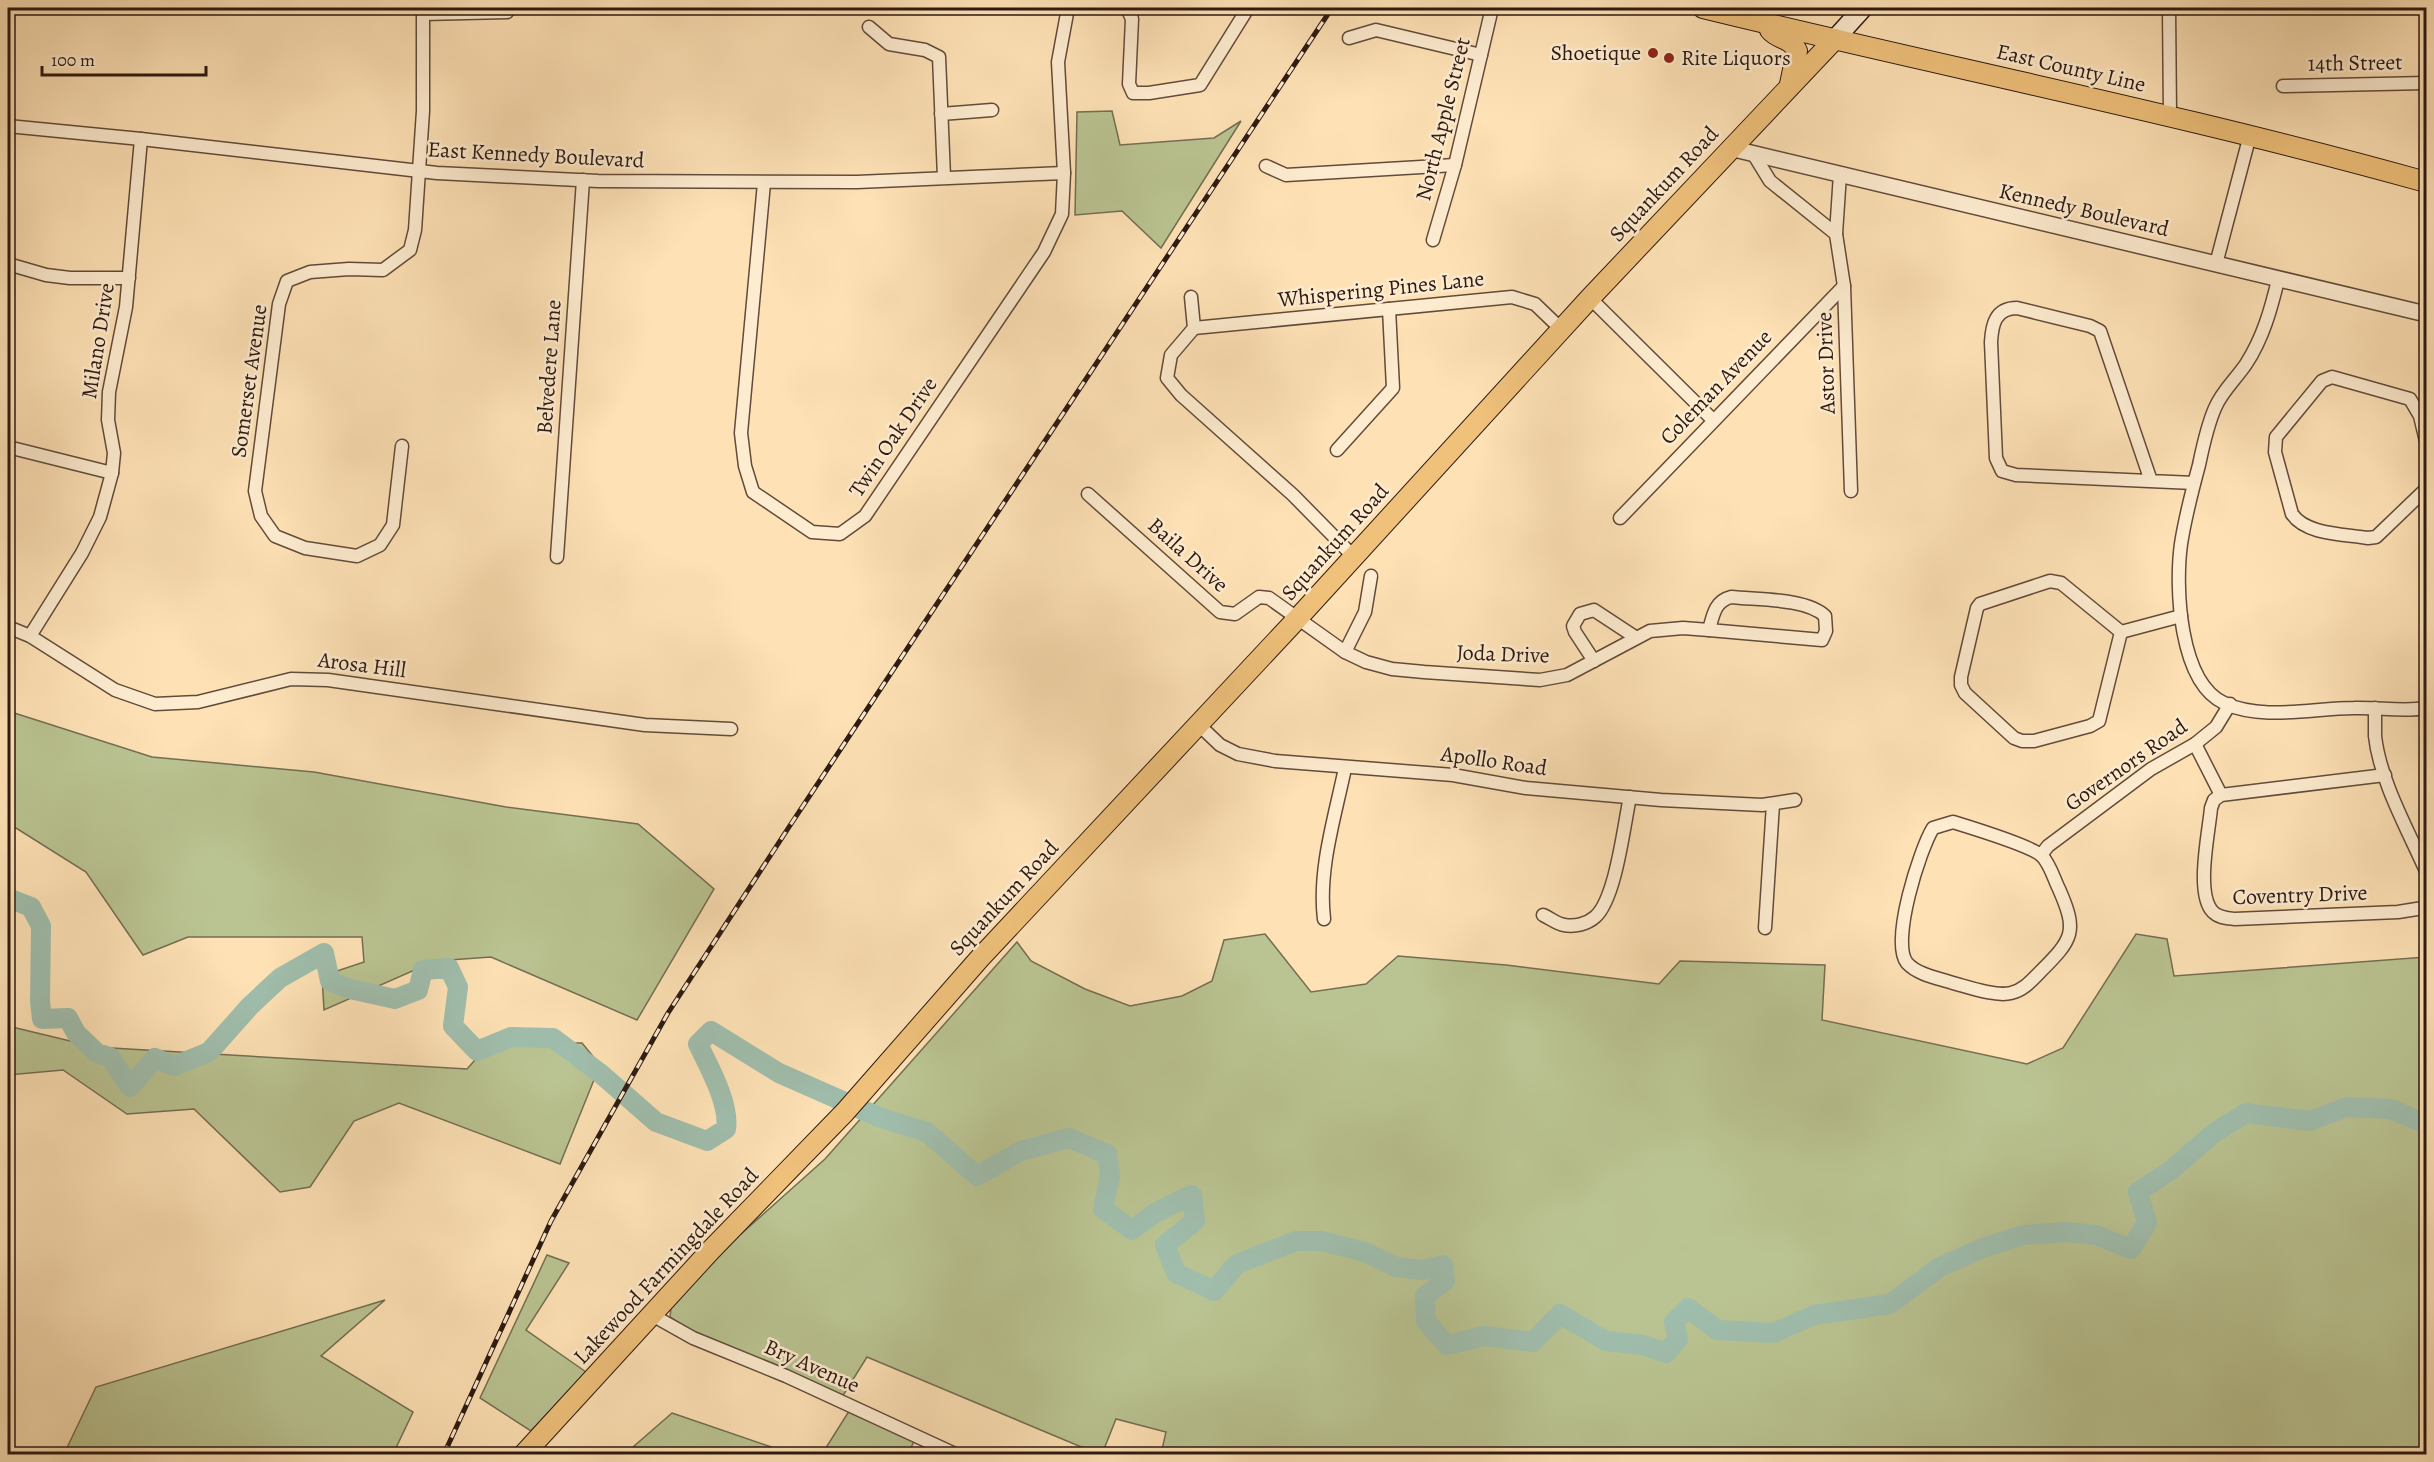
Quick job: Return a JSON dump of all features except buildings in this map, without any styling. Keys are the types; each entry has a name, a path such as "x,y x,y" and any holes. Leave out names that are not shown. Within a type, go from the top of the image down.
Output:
{"main road":[{"name":"East County Line","path":"1703,8 1735,11 1763,22 2170,115 2427,182"},
{"name":"Squankum Road","path":"845,1112 980,958 1297,619 1561,329 1863,8"},
{"path":"1763,22 1773,34 1790,40 1797,51 1789,86"},
{"name":"Lakewood Farmingdale Road","path":"530,1453 731,1228 845,1112"}],"street":[{"name":"Twin Oak Drive","path":"764,183 741,433 745,466 753,492 812,532 840,534 865,516 1044,252 1062,214 1064,173 1058,62 1068,8"},
{"path":"1127,8 1132,19 1129,84 1133,93 1149,93 1200,85 1248,8"},
{"name":"North Apple Street","path":"1433,240 1455,165 1492,8"},
{"path":"2169,8 2170,115"},
{"path":"423,11 507,12"},
{"name":"Somerset Avenue","path":"402,446 393,525 380,544 357,556 305,548 275,536 261,516 255,491 279,304 287,281 310,272 349,269 383,270 410,250 415,230 423,111 423,11"},
{"path":"869,27 889,44 925,50 939,57 944,177"},
{"path":"1349,38 1376,30 1481,56"},
{"name":"14th Street","path":"2283,86 2427,83"},
{"path":"941,114 992,110"},
{"name":"East Kennedy Boulevard","path":"8,126 418,170 583,180 856,182 1064,173"},
{"path":"2216,264 2250,135"},
{"name":"Milano Drive","path":"30,636 82,553 100,517 112,473 114,453 108,420 109,392 126,307 141,139"},
{"name":"Kennedy Boulevard","path":"1730,148 2427,314"},
{"path":"1754,154 1770,181 1836,234"},
{"path":"1266,166 1286,175 1455,165"},
{"name":"Astor Drive","path":"1840,174 1836,234 1844,286 1851,491"},
{"name":"Belvedere Lane","path":"557,557 583,180"},
{"path":"8,264 46,275 70,278 129,278"},
{"path":"2278,280 2260,340 2245,366 2226,388 2215,408 2194,483 2181,546 2181,616 2191,661 2208,692 2230,704 2271,712 2427,708"},
{"name":"Coleman Avenue","path":"1620,518 1844,286"},
{"path":"1191,297 1194,328 1171,355 1167,378 1181,395 1293,495 1354,557"},
{"name":"Whispering Pines Lane","path":"1194,328 1512,297 1535,304 1561,329"},
{"path":"1590,298 1713,420"},
{"path":"2151,481 2100,331 2090,326 2017,308 2010,308 1998,315 1992,325 1991,342 1996,458 2002,471 2016,475 2194,483"},
{"path":"1337,450 1393,388 1389,309"},
{"path":"2427,441 2420,416 2410,399 2332,377 2322,381 2279,430 2275,444 2292,514 2297,522 2308,528 2368,538 2376,537 2382,534 2427,489"},
{"path":"8,447 112,473"},
{"name":"Baila Drive","path":"1088,494 1220,612 1235,614 1259,597 1264,597 1297,619"},
{"path":"1345,652 1365,612 1371,576"},
{"path":"2056,581 2121,632 2102,715 2096,724 2090,726 2034,741 2022,741 2014,738 1989,716 1965,693 1961,685 1974,619 1980,604 2056,581"},
{"name":"Joda Drive","path":"1297,619 1345,652 1366,662 1392,669 1540,680 1567,675 1650,631 1683,628 1822,640 1826,631 1825,616 1820,611 1804,604 1731,597 1725,598 1718,604 1709,630"},
{"path":"1594,661 1573,626 1580,614 1594,610 1635,637"},
{"path":"2121,632 2181,616"},
{"name":"Arosa Hill","path":"8,627 30,636 115,690 155,704 198,702 291,679 327,680 645,725 731,729"},
{"name":"Governors Road","path":"2041,855 2048,846 2151,769 2195,744 2216,727 2230,704"},
{"path":"2375,708 2376,736 2385,775 2396,805 2427,871"},
{"name":"Apollo Road","path":"1199,724 1220,745 1238,754 1275,761 1453,775 1526,788 1630,797 1762,806 1794,800"},
{"path":"2195,744 2221,795 2385,775"},
{"path":"1324,919 1323,877 1345,768"},
{"name":"Coventry Drive","path":"2221,795 2214,800 2211,808 2204,871 2207,904 2221,918 2398,912 2423,908 2427,905"},
{"path":"1543,915 1564,925 1581,925 1596,917 1607,899 1613,878 1630,797"},
{"path":"1765,928 1773,804"},
{"path":"1953,822 1983,831 2041,855 2050,869 2071,923 2069,937 2057,955 2025,987 2011,993 1972,989 1928,975 1906,962 1902,952 1903,920 1917,866 1933,828 1953,822"},
{"name":"Bry Avenue","path":"652,1315 693,1338 786,1376 956,1455"}],"green space":[{"path":"1112,111 1120,145 1214,138 1241,121 1161,248 1122,211 1075,215 1077,112"},
{"path":"8,711 152,757 314,772 506,807 638,824 714,889 637,1020 491,957 435,961 324,1010 322,976 364,962 362,937 188,937 143,955 86,872 8,823"},
{"path":"1265,934 1311,992 1366,984 1398,956 1506,965 1659,984 1680,961 1825,965 1822,1020 2027,1064 2063,1048 2136,934 2167,939 2174,976 2426,957 2426,1454 1161,1454 1166,1432 1116,1419 1102,1454 1098,1454 867,1357 842,1397 696,1334 670,1317 671,1308 723,1250 825,1159 1017,942 1031,961 1085,989 1130,1006 1182,996 1212,981 1224,940"},
{"path":"8,1026 95,1047 467,1069 491,1042 582,1043 600,1065 560,1164 399,1103 354,1121 310,1187 280,1192 194,1109 127,1114 63,1070 8,1075"},
{"path":"547,1255 569,1263 526,1330 586,1372 531,1431 480,1398"},
{"path":"385,1300 321,1356 413,1412 393,1454 64,1454 96,1387"},
{"path":"851,1408 916,1437 908,1454 822,1454"},
{"path":"672,1413 792,1454 625,1454"}],"waterway":[{"path":"8,898 31,907 41,926 40,1001 42,1019 68,1018 76,1033 97,1053 110,1057 130,1087 155,1058 174,1066 209,1052 250,1006 280,978 324,953 330,981 350,989 395,999 418,990 423,970 449,968 458,987 453,1026 477,1051 511,1037 553,1038 601,1074 656,1122 707,1141 726,1129 722,1097 698,1044 711,1031 779,1073 881,1118 927,1132 977,1176 1021,1151 1069,1138 1107,1154 1110,1175 1103,1209 1132,1230 1155,1213 1192,1195 1195,1221 1165,1245 1176,1273 1214,1291 1237,1264 1296,1241 1321,1241 1365,1252 1396,1267 1423,1270 1443,1265 1445,1281 1425,1296 1426,1321 1447,1345 1485,1336 1533,1342 1560,1314 1606,1341 1643,1345 1666,1353 1678,1339 1674,1322 1688,1308 1717,1330 1774,1333 1814,1315 1890,1304 1940,1267 1983,1248 2023,1235 2066,1232 2096,1235 2131,1249 2147,1223 2138,1192 2171,1170 2214,1133 2246,1113 2310,1121 2347,1107 2391,1109 2426,1124"}],"railway":[{"path":"444,1454 551,1221 668,1013 1332,8"}],"place":[{"name":"Shoetique","path":"1653,53"},
{"name":"Rite Liquors","path":"1669,58"}]}
